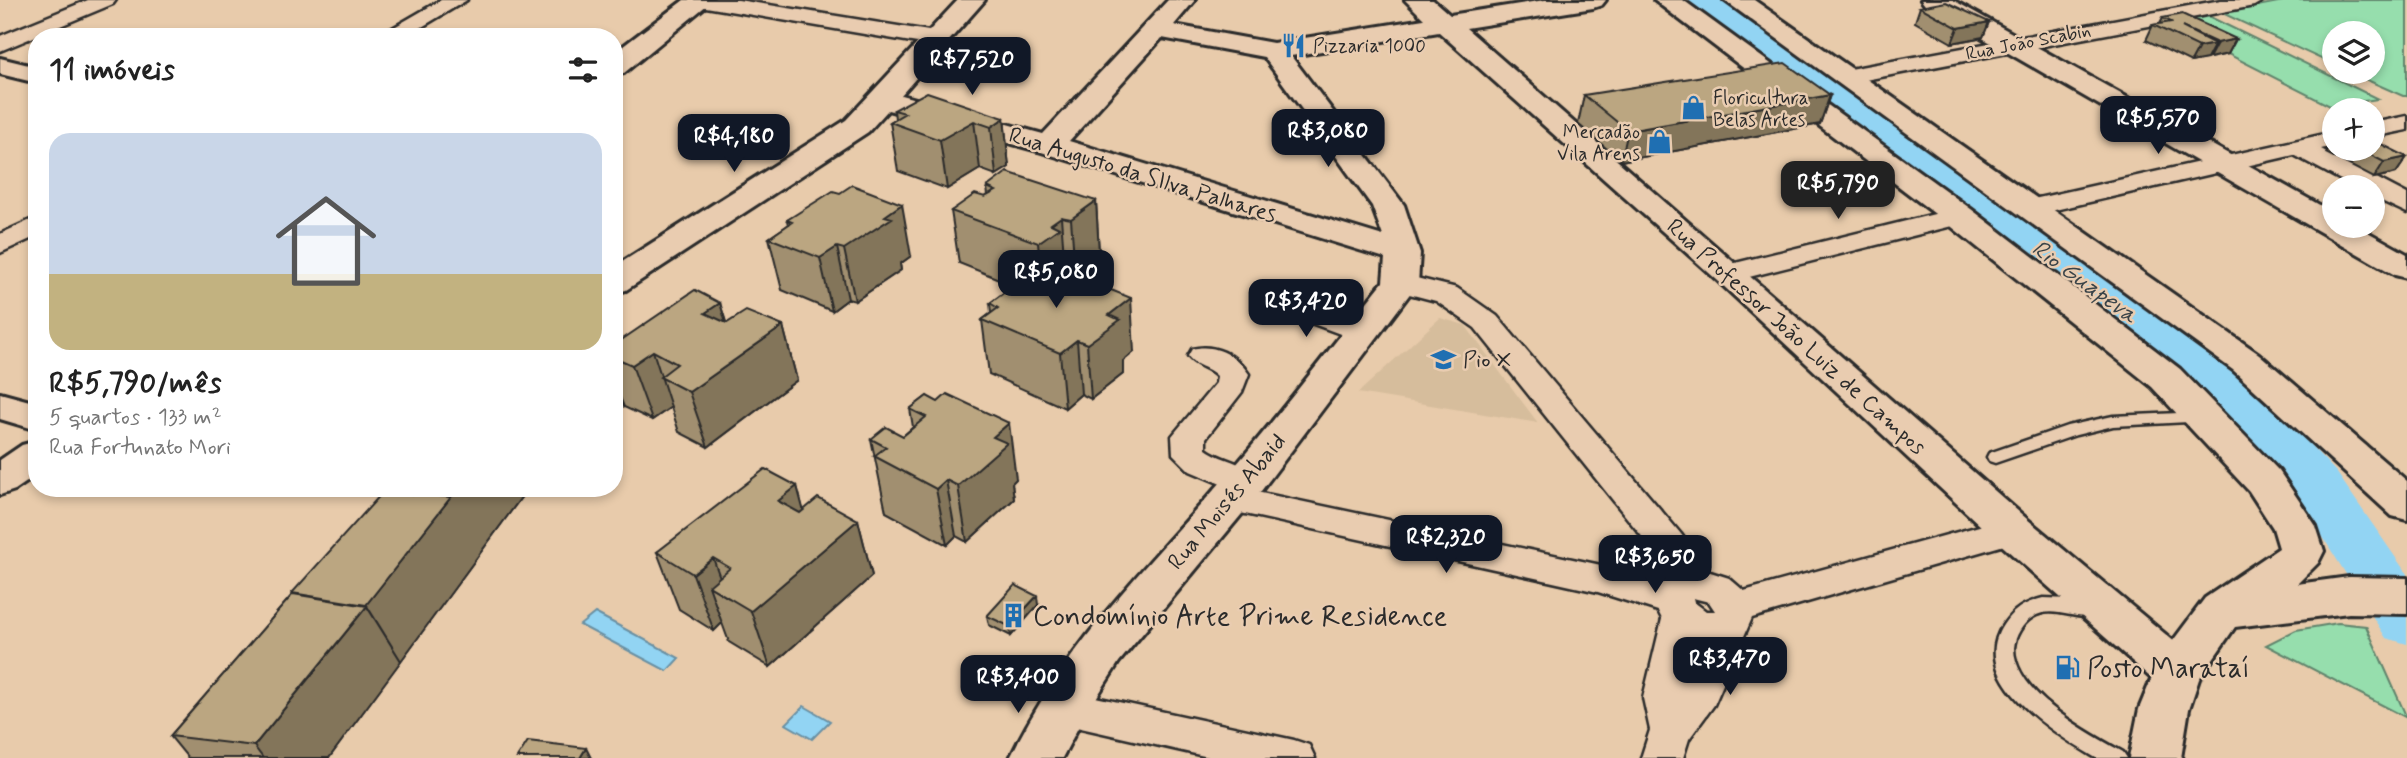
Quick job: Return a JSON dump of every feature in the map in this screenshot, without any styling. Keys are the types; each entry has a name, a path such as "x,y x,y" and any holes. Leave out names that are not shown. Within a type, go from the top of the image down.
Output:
{"street":[{"path":"39,28 106,0"},
{"path":"405,28 457,0"},
{"path":"623,60 699,0 935,39"},
{"path":"623,277 857,126 972,0"},
{"path":"1049,145 1182,0"},
{"name":"Rua Professor João Luiz de Campos","path":"1418,0 1729,273 2012,530 2111,615 2170,691"},
{"path":"1155,29 1273,51 1592,0"},
{"path":"1667,0 1959,216 2166,378 2264,481 2294,526 2302,551 2288,567 2221,611 2170,691 2155,758"},
{"path":"1737,0 2246,362 2407,505"},
{"path":"1934,0 2407,268"},
{"path":"2182,0 2203,9"},
{"name":"Rua João Scabin","path":"1844,77 2254,0"},
{"path":"0,44 28,32"},
{"path":"1273,51 1388,205 1401,232 1402,268 1435,288 1459,298 1486,322 1668,543 1684,600 1663,698 1667,750"},
{"path":"0,66 28,73"},
{"name":"Rua Augusto da SIlva Palhares","path":"882,99 1049,145 1402,268"},
{"path":"2385,127 2407,122"},
{"path":"2029,208 2322,142"},
{"path":"2299,148 2407,205"},
{"path":"1729,273 1959,216"},
{"path":"0,245 28,230"},
{"name":"Rua Moisés Abaid","path":"1036,758 1063,706 1102,648 1238,490 1362,333 1402,268"},
{"path":"1269,298 1362,333"},
{"path":"1203,356 1224,364 1233,374 1231,385 1189,436 1190,454 1238,490 1684,600 1716,587 1724,593 1731,617 1693,705 1667,750"},
{"path":"0,406 28,414"},
{"path":"0,480 28,461"},
{"path":"1731,617 2012,530"},
{"path":"1598,578 1629,574 1647,567 1659,559 1668,543"},
{"path":"2221,611 2350,595 2407,596"},
{"path":"2170,691 2182,758"},
{"path":"1063,706 1294,758"}],"lane":[{"path":"1995,457 2073,430 2113,421 2203,417"},
{"path":"2111,615 2068,604 2042,605 2024,612 2009,626 2003,653 2013,676 2042,713 2058,726 2116,758"}],"shaded area":[{"name":"Pio X","path":"1440,318 1465,325 1538,423 1358,393"}],"green space":[{"path":"2288,0 2407,0 2407,96 2376,84 2385,84 2385,21 2322,21 2322,59 2222,13"},
{"path":"2208,16 2322,72 2322,84 2347,84 2376,98 2322,98 2322,102 2167,23"},
{"path":"2338,623 2366,626 2407,718 2266,645 2296,630"}],"water":[{"path":"595,613 679,658 667,671 580,625"},
{"path":"804,706 830,721 812,739 786,724"}],"building":[{"path":"1946,2 1989,22 1958,28 1920,7"},
{"path":"2182,14 2236,39 2217,43 2182,27 2215,44 2199,47 2153,25 2171,22 2163,18"},
{"path":"1785,63 1830,95 1628,131 1584,95"},
{"path":"927,92 1004,118 991,127 974,121 940,140 890,122 905,113 894,110"},
{"path":"2385,146 2407,157 2384,162"},
{"path":"1007,172 1096,201 1071,219 1061,217 1051,224 1059,228 1038,243 951,211 975,194 985,197 996,191 987,187"},
{"path":"852,185 902,204 885,216 892,218 844,249 837,247 820,258 769,238 792,222 787,220 833,191 840,193"},
{"path":"1054,267 1131,298 1109,315 1120,320 1087,344 1077,340 1060,353 982,320 998,308 990,303 1028,275 1039,279"},
{"path":"695,290 720,303 705,313 727,323 746,311 783,326 689,392 660,377 677,364 653,351 632,365 623,361 623,339"},
{"path":"947,394 1009,423 993,437 1007,443 958,486 946,480 936,489 874,456 886,447 871,439 886,427 903,436 926,417 910,409 927,396 938,402"},
{"path":"765,469 797,486 778,501 800,513 818,498 858,520 751,611 709,586 730,568 713,558 693,574 657,552"},
{"path":"378,497 451,497 366,605 292,593"},
{"path":"1015,585 1037,596 1009,626 987,616"},
{"path":"293,594 367,606 254,746 170,736"},
{"path":"528,741 586,748 580,758 517,758"}],"waterway":[{"name":"Rio Guapeva","path":"1704,0 2186,356 2263,426 2318,486 2407,621"}],"place":[{"name":"Pizzaria 1000","path":"1293,45"},
{"name":"Floricultura Belas Artes","path":"1693,108"},
{"name":"Mercadão Vila Arens","path":"1660,142"},
{"name":"Pio X","path":"1443,359"},
{"name":"Condomínio Arte Prime Residence","path":"1013,615"},
{"name":"Posto Marataí","path":"2067,667"}]}
